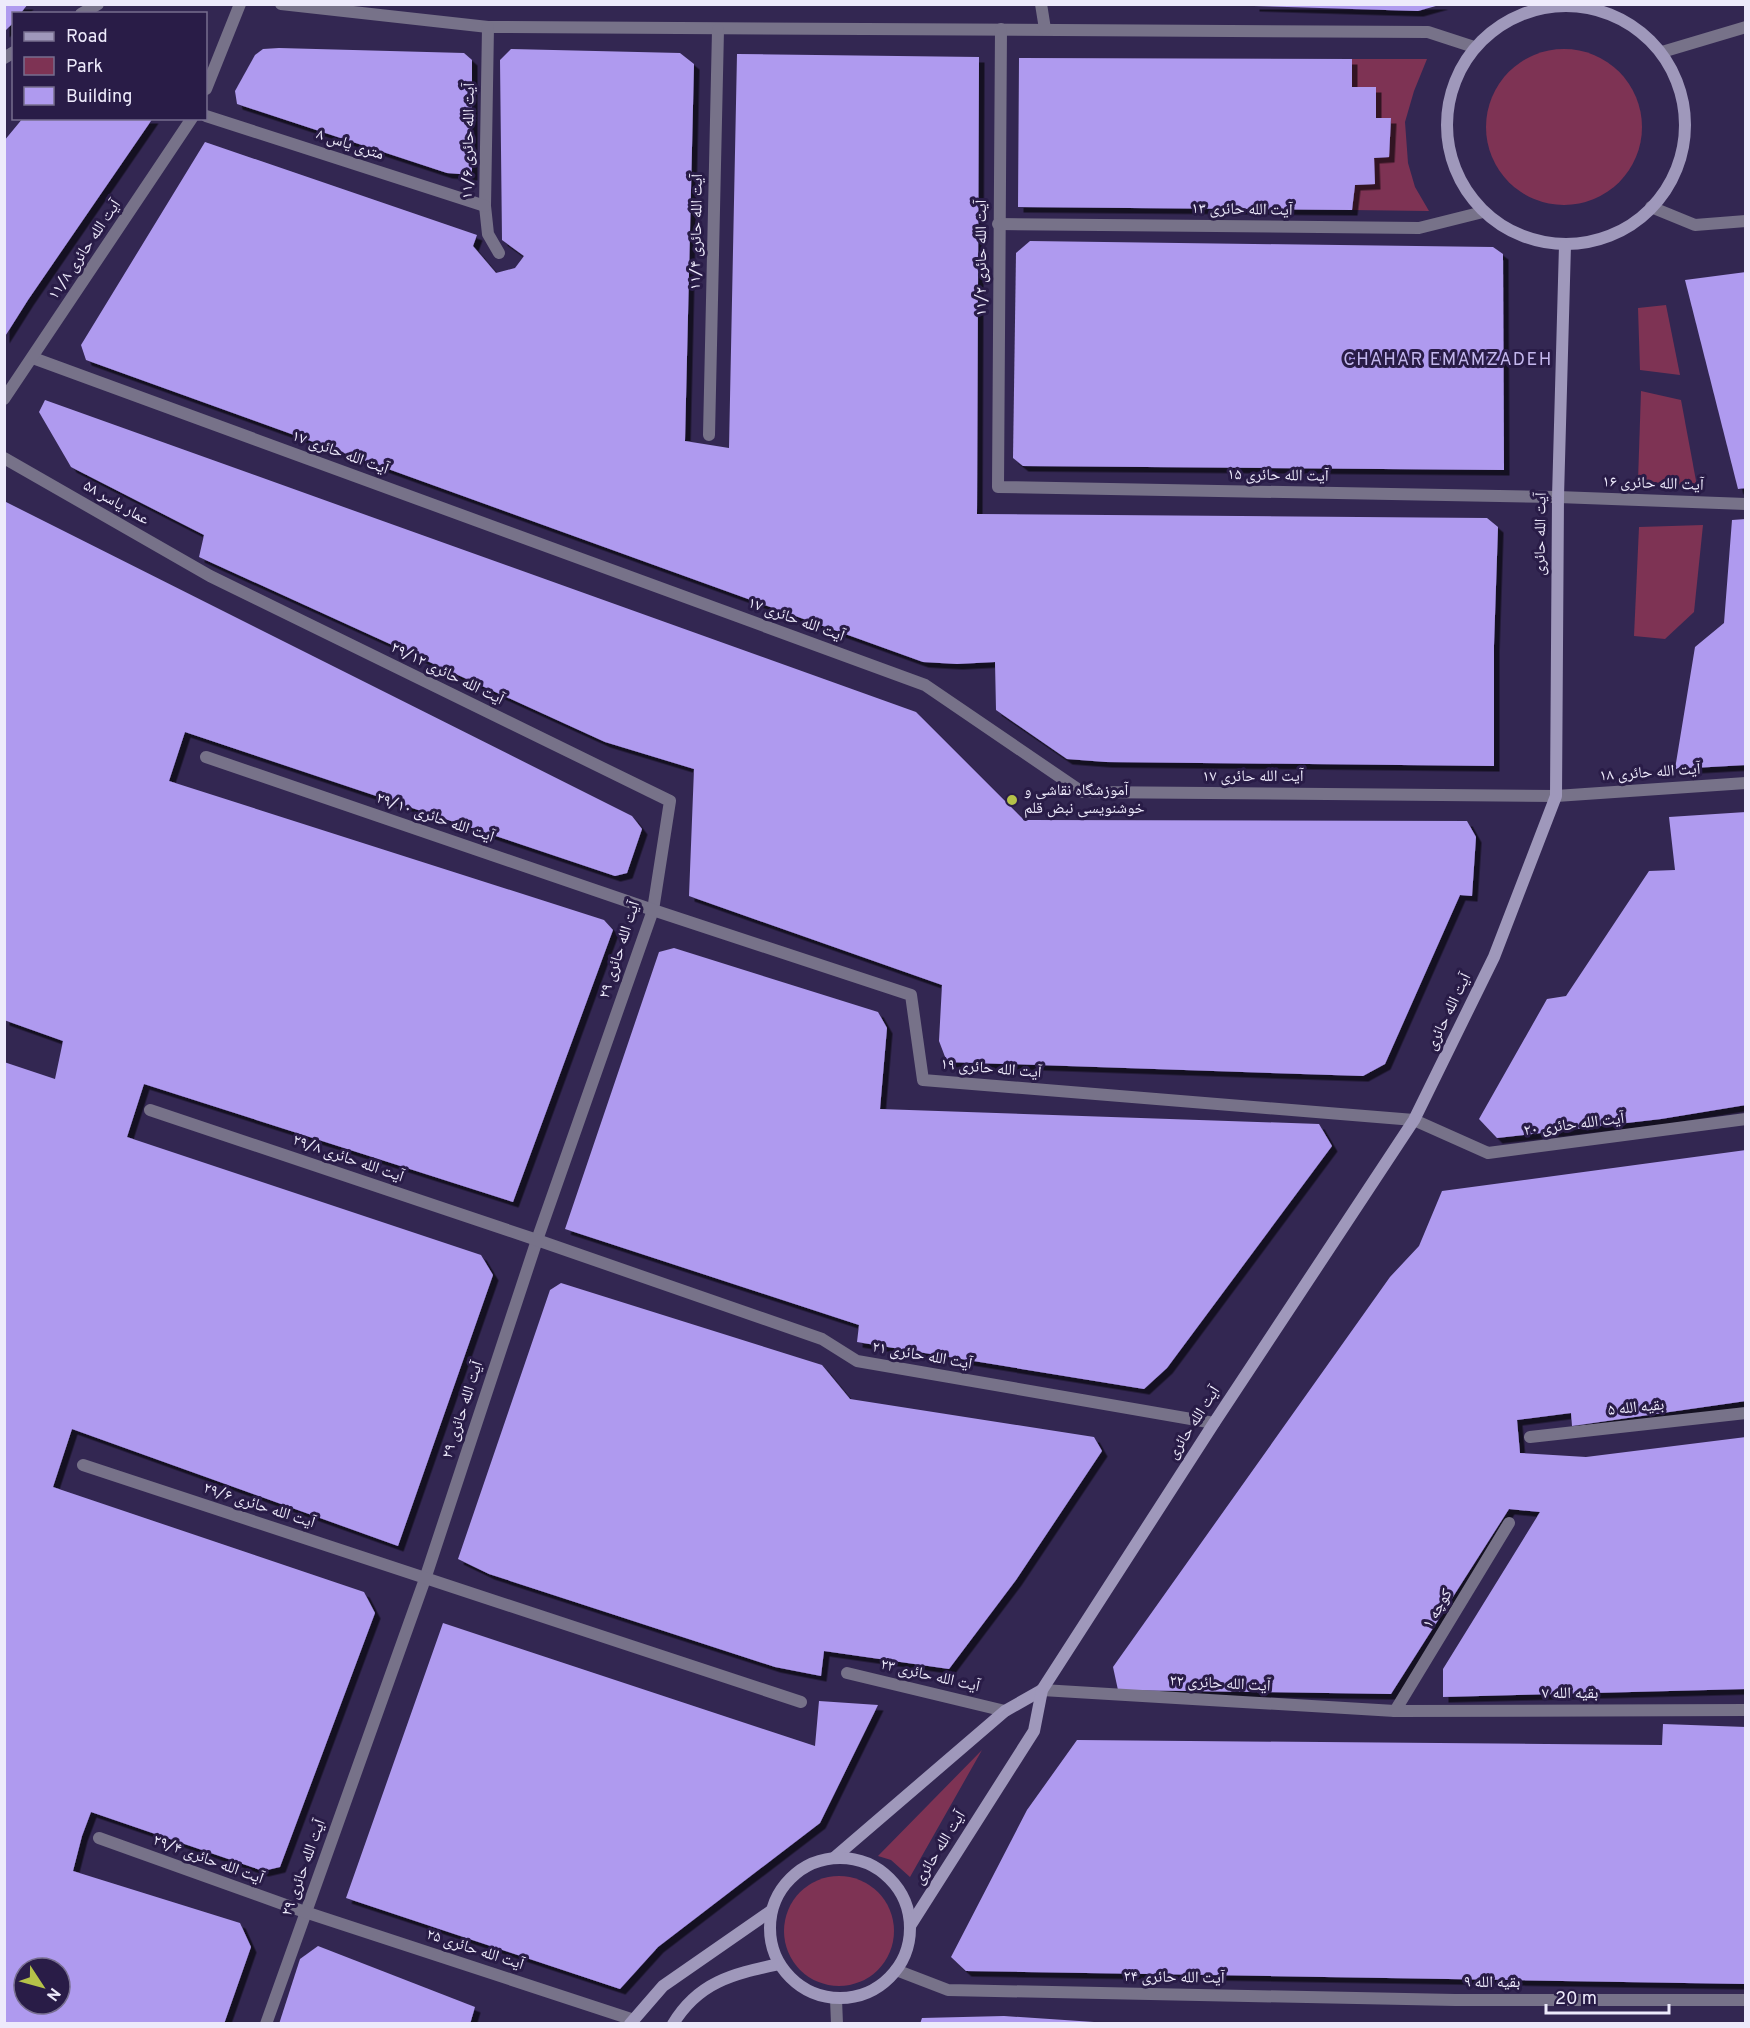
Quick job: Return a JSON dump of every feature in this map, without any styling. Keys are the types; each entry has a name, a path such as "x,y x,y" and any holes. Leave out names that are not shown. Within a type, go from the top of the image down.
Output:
{"main road":[{"path":"1562,4 1600,9 1634,25 1662,52 1680,86 1686,123 1681,161 1664,195 1636,222 1603,239 1565,245 1520,237 1483,212 1460,183 1448,149 1446,113 1455,78 1474,47 1499,25 1529,10 1562,4"},
{"name":"آیت الله حائری","path":"910,1926 1034,1731 1042,1690 1214,1422 1414,1120 1494,957 1556,796 1558,497 1565,245"},
{"name":"آیت الله حائری","path":"835,1857 1005,1711 1042,1690"},
{"path":"835,1857 858,1860 876,1867 890,1878 901,1893 909,1911 910,1926 909,1942 896,1970 884,1982 870,1992 854,1997 836,1998 808,1991 784,1973 774,1954 769,1932 771,1911 780,1890 795,1874 814,1862 835,1857"},
{"path":"632,2022 663,1986 771,1911"},
{"path":"673,2024 679,2014 704,1989 734,1974 779,1964"}],"street":[{"path":"84,12 98,4"},
{"path":"207,86 240,4"},
{"path":"281,4 488,27 1428,32 1474,47"},
{"path":"1041,4 1045,29"},
{"name":"آیت الله حائری ۱۱/۶","path":"488,27 484,206 488,234 499,253"},
{"path":"1662,52 1746,27"},
{"name":"آیت الله حائری ۱۱/۲","path":"998,487 1001,29"},
{"name":"آیت الله حائری ۱۱/۴","path":"710,435 718,30"},
{"name":"۸ متری یاس","path":"207,116 484,206"},
{"name":"آیت الله حائری ۱۱/۸","path":"4,399 191,120"},
{"path":"1651,207 1695,225 1746,221"},
{"name":"آیت الله حائری ۱۳","path":"998,224 1419,228 1483,212"},
{"name":"آیت الله حائری ۱۷","path":"33,358 925,685 1082,792 1556,796"},
{"name":"عمار یاسر ۵۸","path":"4,458 210,576"},
{"name":"آیت الله حائری ۱۵","path":"998,487 1558,497"},
{"name":"آیت الله حائری ۱۶","path":"1558,497 1746,504"},
{"name":"آیت الله حائری ۲۹/۱۲","path":"210,576 670,801"},
{"name":"آیت الله حائری ۲۹/۱۰","path":"206,757 653,910"},
{"name":"آیت الله حائری ۱۸","path":"1556,796 1746,783"},
{"name":"آیت الله حائری ۲۹","path":"266,2024 425,1579 537,1240 653,910 670,801"},
{"name":"آیت الله حائری ۱۹","path":"653,910 911,995 923,1080 1414,1120"},
{"name":"آیت الله حائری ۲۹/۸","path":"150,1110 537,1240"},
{"name":"آیت الله حائری ۲۰","path":"1414,1120 1488,1153 1746,1119"},
{"name":"آیت الله حائری ۲۱","path":"537,1240 822,1339 857,1361 1214,1422"},
{"name":"بقیه الله ۵","path":"1530,1437 1746,1413"},
{"name":"آیت الله حائری ۲۹/۶","path":"83,1465 801,1702"},
{"name":"کوچه ۱","path":"1395,1711 1509,1523"},
{"name":"آیت الله حائری ۲۳","path":"847,1673 1005,1711"},
{"name":"آیت الله حائری ۲۲","path":"1042,1690 1395,1711"},
{"name":"بقیه الله ۷","path":"1395,1711 1746,1710"},
{"name":"آیت الله حائری ۲۹/۴","path":"99,1838 305,1912"},
{"name":"آیت الله حائری ۲۵","path":"305,1912 632,2022"},
{"name":"آیت الله حائری ۲۴","path":"896,1970 948,1990 1455,2000"},
{"path":"836,1998 837,2024"},
{"name":"بقیه الله ۹","path":"1455,2000 1746,2000"}],"green space":[{"path":"1564,49 1579,50 1594,55 1619,72 1636,97 1641,112 1641,142 1636,157 1619,182 1594,199 1579,204 1564,205 1549,204 1534,199 1509,182 1492,157 1487,142 1486,127 1487,112 1492,97 1509,72 1534,55 1549,50"},
{"path":"1352,59 1427,59 1405,122 1408,163 1415,187 1429,211 1352,210 1355,185 1375,184 1374,158 1389,157 1391,118 1376,118 1376,87 1352,87"},
{"path":"1666,305 1680,375 1640,370 1638,308"},
{"path":"1641,391 1681,400 1697,486 1638,481"},
{"path":"1703,525 1694,612 1665,639 1634,636 1639,527"},
{"path":"982,1750 910,1877 891,1860 878,1856"},
{"path":"839,1876 860,1881 878,1892 889,1910 894,1931 889,1952 878,1970 860,1981 839,1986 818,1981 800,1970 789,1952 784,1931 789,1910 800,1892 818,1881"}],"building":[{"path":"4,4 28,4 22,12 12,12 12,24 4,32"},
{"path":"1254,4 1443,4 1418,11 1254,6"},
{"path":"263,49 464,53 472,60 472,175 447,173 237,104 235,91 255,55"},
{"path":"511,49 680,53 694,64 685,441 729,448 737,54 979,57 977,514 1487,518 1498,527 1494,645 1494,766 1106,762 1067,759 996,710 995,662 957,664 923,662 86,360 81,345 205,142 477,235 473,246 496,273 515,268 524,256 502,240 500,60"},
{"path":"1019,58 1352,59 1352,87 1376,87 1376,118 1391,118 1389,157 1374,158 1375,184 1355,185 1352,210 1018,207"},
{"path":"21,120 152,120 4,338 4,141"},
{"path":"1030,241 1493,247 1503,254 1504,470 1023,466 1013,458 1016,253"},
{"path":"1746,272 1746,488 1738,489 1685,280"},
{"path":"45,400 916,712 1024,820 1467,821 1476,837 1472,896 1460,895 1385,1064 1363,1076 947,1062 939,1041 942,985 689,896 694,769 605,742 199,557 204,535 71,467 39,412"},
{"path":"4,501 632,816 642,829 627,873 615,876 185,732 169,781 604,920 613,930 513,1202 144,1084 127,1137 481,1255 493,1275 398,1546 72,1429 53,1487 364,1592 375,1613 280,1867 263,1871 91,1812 82,1836 73,1871 240,1923 251,1947 224,2024 4,2024 4,1062 55,1079 63,1041 4,1020"},
{"path":"1746,519 1746,765 1675,769 1695,647 1724,623 1732,520"},
{"path":"1746,812 1746,1105 1661,1119 1497,1138 1479,1119 1547,999 1566,996 1649,871 1675,870 1669,817"},
{"path":"674,948 878,1012 887,1028 880,1109 1319,1124 1332,1146 1167,1368 1144,1389 857,1342 859,1325 565,1229 659,952"},
{"path":"1746,1150 1746,1401 1572,1426 1571,1413 1517,1420 1520,1453 1586,1457 1746,1437 1746,1689 1443,1697 1443,1669 1540,1512 1509,1509 1391,1694 1118,1690 1113,1667 1390,1277 1419,1246 1442,1191"},
{"path":"561,1283 822,1365 850,1399 1094,1437 1102,1451 1016,1580 949,1669 824,1651 821,1676 775,1667 489,1574 458,1559 550,1290"},
{"path":"443,1623 815,1746 819,1701 878,1705 820,1823 658,1947 620,1989 346,1898"},
{"path":"1663,1724 1746,1727 1746,1984 966,1971 951,1957 1027,1810 1077,1740 1662,1745"},
{"path":"318,1946 475,2007 470,2024 279,2024 300,1959"},
{"path":"1004,2016 1094,2022 1093,2024 920,2024 922,2018"}],"place":[{"name":"آموزشگاه نقاشی و خوشنویسی نبض قلم","path":"1012,800"}],"district":[{"name":"CHAHAR EMAMZADEH","path":"1448,360"}]}
